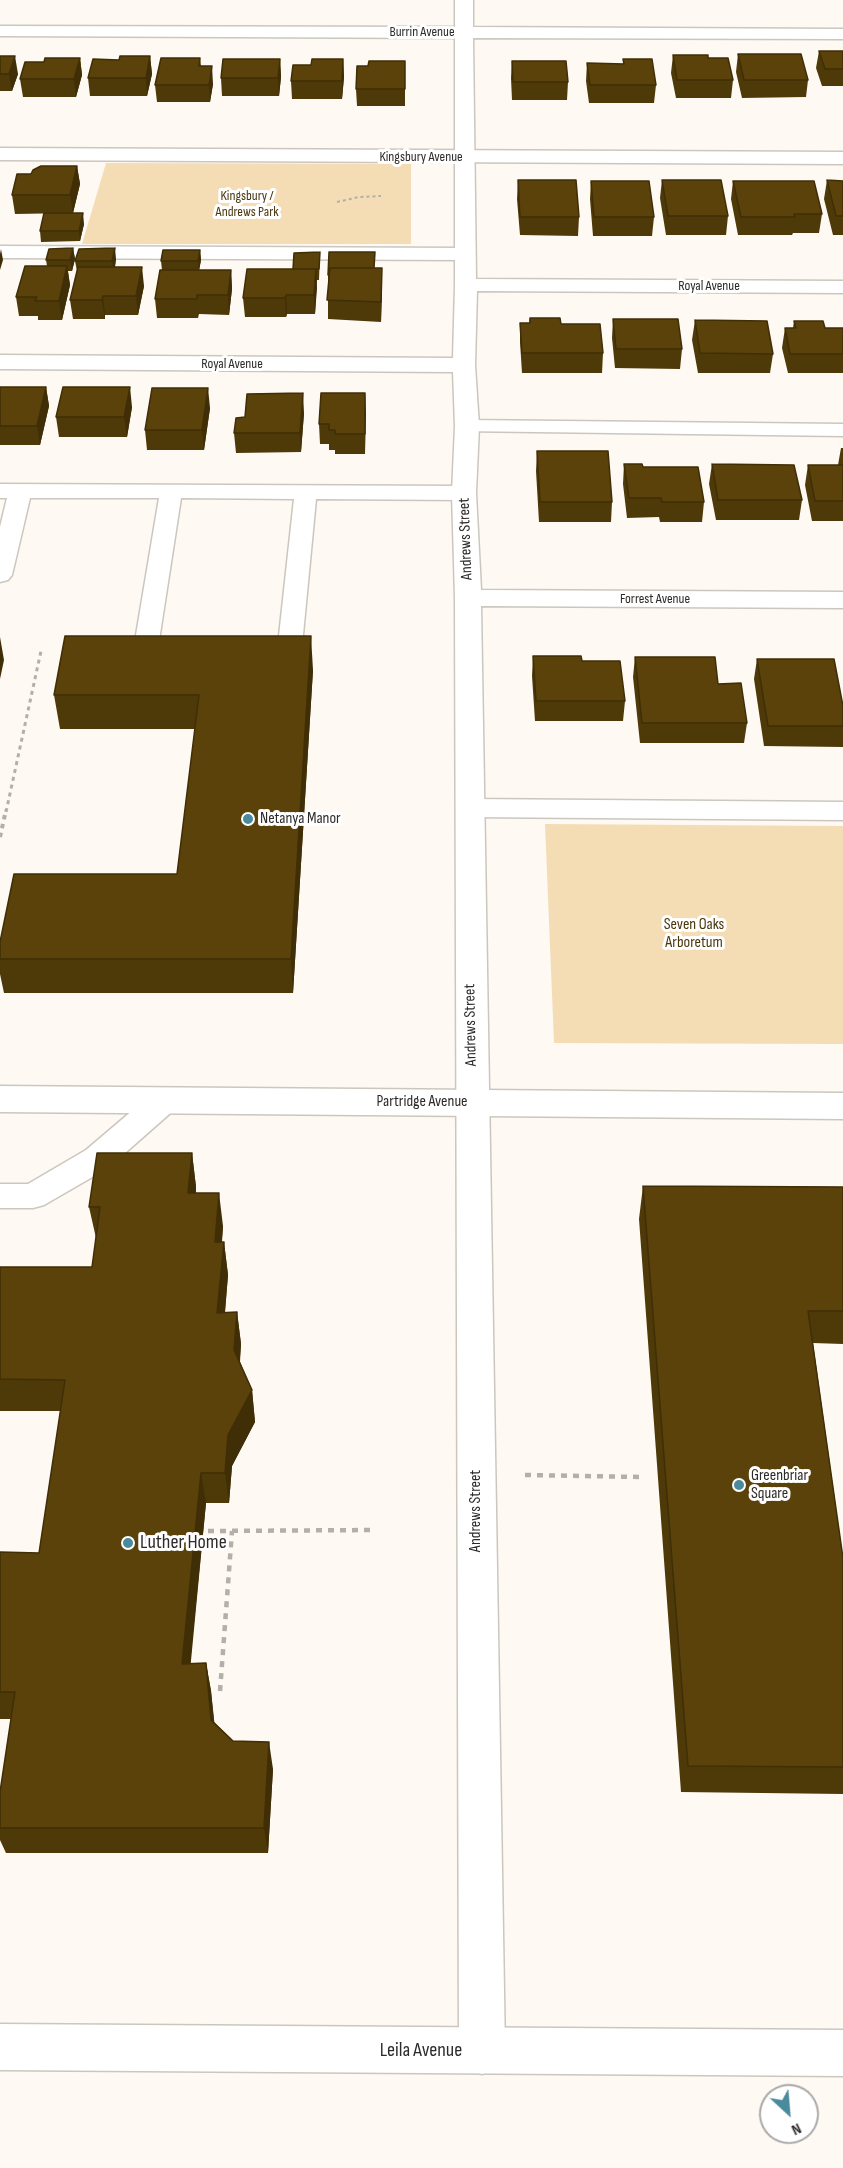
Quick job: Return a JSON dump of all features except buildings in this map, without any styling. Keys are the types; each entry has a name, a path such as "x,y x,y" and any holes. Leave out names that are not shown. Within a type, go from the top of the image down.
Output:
{"street":[{"name":"Andrews Street","path":"464,0 464,365 467,426 464,493 468,598 482,2051"},
{"name":"Burrin Avenue","path":"0,31 843,34"},
{"name":"Kingsbury Avenue","path":"0,154 843,158"},
{"name":"Royal Avenue","path":"465,269 843,287"},
{"name":"Royal Avenue","path":"0,362 464,365"},
{"name":"Forrest Avenue","path":"468,598 843,600"},
{"name":"Partridge Avenue","path":"0,1100 843,1106"},
{"name":"Leila Avenue","path":"0,2047 843,2053"}],"lane":[{"path":"0,252 465,269"},
{"path":"467,426 843,430"},
{"path":"0,575 10,491 464,493"},
{"path":"146,646 171,492"},
{"path":"290,645 306,492"},
{"path":"469,808 843,811"},
{"path":"0,1196 33,1196 97,1159 164,1101"}],"path":[{"path":"338,202 359,197 389,195"},
{"path":"0,837 41,651"},
{"path":"476,1474 641,1477"},
{"path":"208,1531 373,1530"},
{"path":"220,1691 232,1531"}],"green space":[{"name":"Kingsbury / Andrews Park","path":"106,163 411,164 411,244 82,244"},
{"name":"Seven Oaks Arboretum","path":"545,824 843,826 843,1044 554,1043"}],"place":[{"name":"Netanya Manor","path":"248,819"},
{"name":"Greenbriar Square","path":"739,1485"},
{"name":"Luther Home","path":"128,1543"}]}
